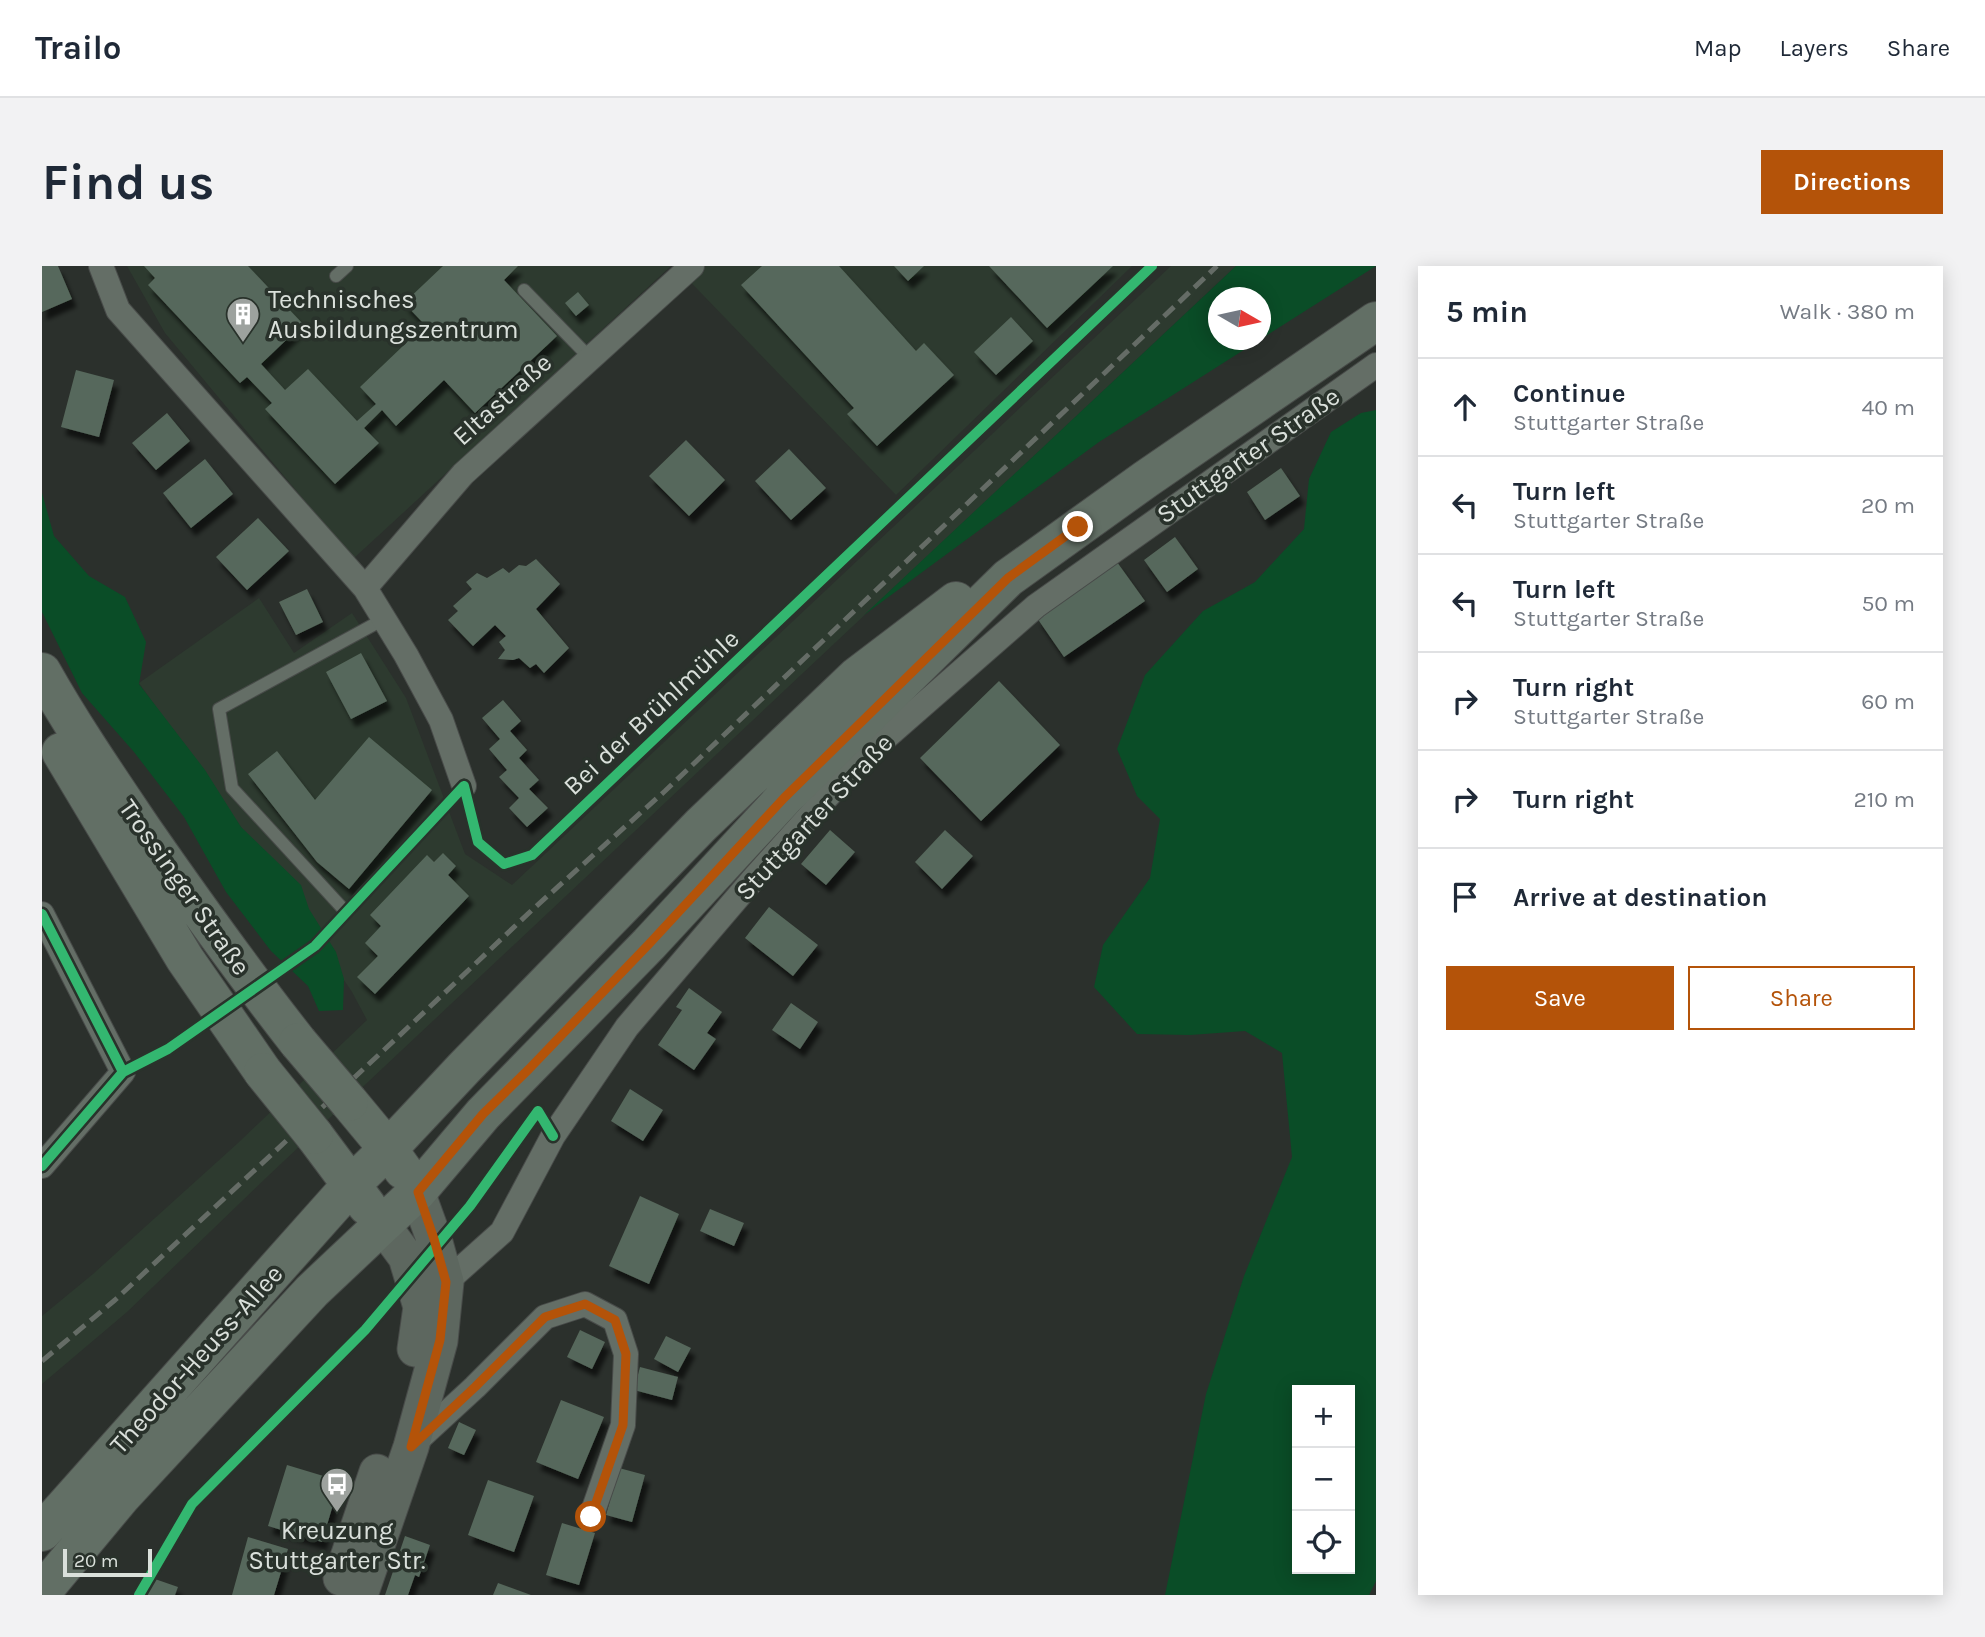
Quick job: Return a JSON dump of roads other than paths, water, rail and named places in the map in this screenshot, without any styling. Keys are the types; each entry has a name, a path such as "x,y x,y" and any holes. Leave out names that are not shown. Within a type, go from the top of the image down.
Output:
{"main road":[{"path":"1008,578 1123,495 1376,321"},
{"name":"Theodor-Heuss-Allee","path":"42,1532 351,1185 701,825 856,677 972,590 1008,578"},
{"name":"Theodor-Heuss-Allee","path":"42,1592 121,1497 312,1292 418,1192 483,1114 649,944 784,798 1008,578"},
{"name":"Trossinger Straße","path":"42,672 73,727 235,961 298,1042 388,1149 418,1192"},
{"name":"Trossinger Straße","path":"42,720 185,959 263,1072 383,1226"},
{"path":"360,1595 411,1447 440,1340 446,1282 418,1192"},
{"path":"336,1595 412,1376 421,1307 406,1257 383,1226"}],"street":[{"path":"101,266 118,310 365,589 406,655 441,720 464,786"},
{"name":"Eltastraße","path":"365,589 463,474 692,266"},
{"name":"Stuttgarter Straße","path":"446,1282 502,1232 553,1136 627,1027 755,877 860,760 1036,606 1376,365"},
{"path":"42,914 123,1072 42,1166"},
{"path":"411,1447 545,1317 585,1304 615,1320 626,1354 623,1425 591,1517"}],"lane":[{"path":"336,276 347,266"},
{"path":"523,290 590,358"},
{"path":"346,912 232,788 219,709 384,619"},
{"path":"315,946 464,786"},
{"path":"123,1072 168,1049"}],"railway":[{"path":"42,1361 115,1300 532,910 665,791 1217,266"}],"place":[{"name":"Technisches Ausbildungszentrum","path":"243,344"},
{"name":"Kreuzung Stuttgarter Str.","path":"337,1514"}]}
